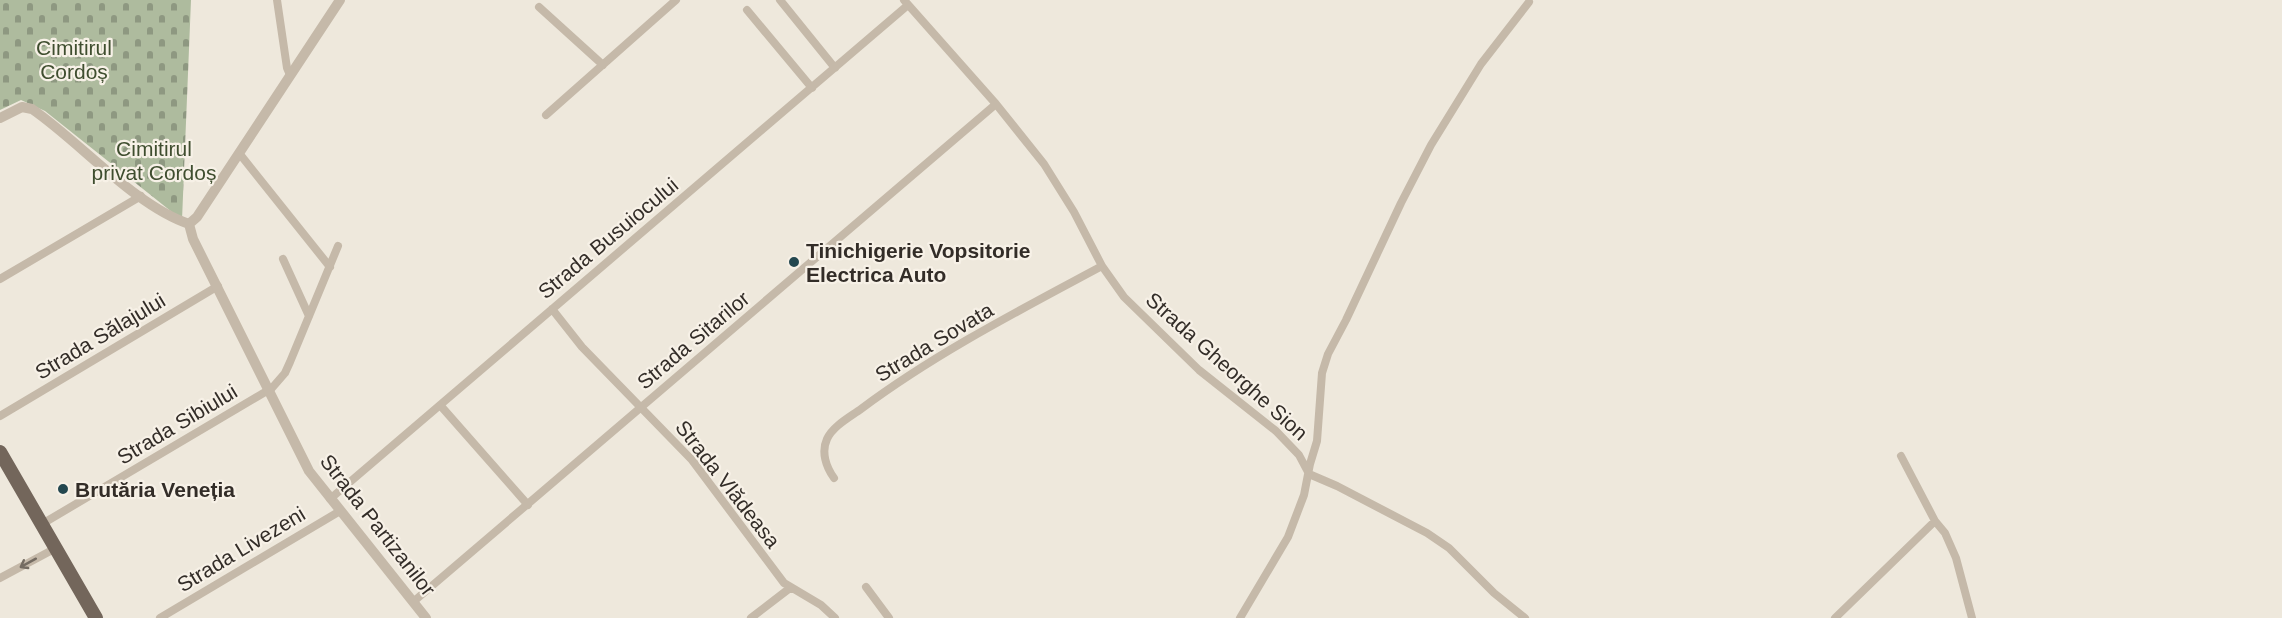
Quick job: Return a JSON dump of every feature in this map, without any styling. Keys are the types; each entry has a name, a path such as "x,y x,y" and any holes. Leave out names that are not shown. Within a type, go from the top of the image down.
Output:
{"main road":[{"path":"0,452 96,618"}],"street":[{"path":"277,0 290,75"},
{"path":"0,117 22,107 32,109 141,196 177,220 189,224 197,217 340,0"},
{"path":"546,115 676,0"},
{"path":"780,0 835,68"},
{"name":"Strada Busuiocului","path":"330,499 812,88 906,2"},
{"name":"Strada Gheorghe Sion","path":"906,2 996,104 1044,164 1074,212 1102,266 1124,297 1199,370 1276,431 1299,455 1309,474"},
{"path":"1240,618 1288,537 1304,495 1318,429 1322,373 1328,354 1431,145 1481,64 1529,2"},
{"path":"539,7 603,64"},
{"path":"747,10 812,88"},
{"name":"Strada Sitarilor","path":"413,602 996,104"},
{"path":"239,153 330,267"},
{"path":"0,279 141,196"},
{"name":"Strada Partizanilor","path":"189,224 193,239 309,471 426,618"},
{"path":"268,391 285,373 338,246"},
{"path":"283,259 309,316"},
{"name":"Strada Sovata","path":"834,478 828,470 824,449 827,440 840,425 892,386 932,360 1102,266"},
{"name":"Strada Sălajului","path":"0,416 218,286"},
{"name":"Strada Vlădeasa","path":"552,309 582,346 692,460 775,573 790,588 821,605 835,618"},
{"name":"Strada Sibiului","path":"42,524 268,391"},
{"path":"440,405 528,505"},
{"path":"1901,456 1935,521 1945,533 1956,558 1972,618"},
{"path":"1309,474 1427,533 1449,548 1494,593 1525,618"},
{"name":"Strada Livezeni","path":"160,618 340,511"},
{"path":"1834,618 1935,521"},
{"path":"0,578 56,548"},
{"path":"866,587 890,618"},
{"path":"751,618 790,588"}],"green space":[{"name":"Cimitirul Cordoș","path":"0,0 191,0 182,220 45,111 21,100 0,110"}],"place":[{"name":"Tinichigerie Vopsitorie Electrica Auto","path":"794,262"},
{"name":"Brutăria Veneția","path":"63,489"}],"park label":[{"name":"Cimitirul privat Cordoș","path":"154,160"}]}
